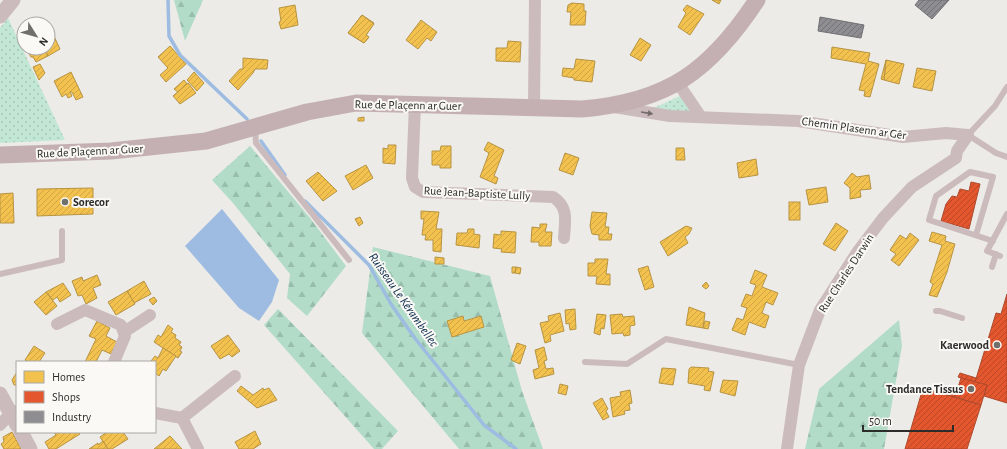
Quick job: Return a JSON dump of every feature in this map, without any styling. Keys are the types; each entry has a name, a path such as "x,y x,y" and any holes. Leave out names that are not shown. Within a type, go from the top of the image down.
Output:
{"main road":[{"name":"Rue de Plaçenn ar Guer","path":"0,155 143,149 206,141 307,112 356,103 582,109 609,107 652,95 690,76 724,45 757,0"}],"street":[{"path":"0,16 13,0"},
{"path":"534,107 536,0"},
{"path":"678,83 701,117"},
{"name":"Rue Jean-Baptiste Lully","path":"415,104 412,178 415,187 423,192 553,197 561,203 566,211 564,238"},
{"name":"Chemin Plasenn ar Gêr","path":"609,107 670,116 798,121 903,137 946,133 968,135"},
{"name":"Rue Charles Darwin","path":"787,449 798,365 820,310 858,251 883,218 912,187 956,158 957,151 968,135"},
{"path":"57,324 85,310 121,325 125,336 114,361"},
{"path":"124,332 150,315"},
{"path":"156,413 182,418 235,376"},
{"path":"0,394 15,416 0,425"},
{"path":"182,418 198,449"},
{"path":"22,433 30,449"}],"lane":[{"path":"1007,88 995,106 968,135 996,153 1007,157"},
{"path":"255,128 256,143 349,260"},
{"path":"976,235 993,177 970,172 936,196 929,220 993,241"},
{"path":"992,267 998,255 987,251 1004,228 1007,214"},
{"path":"0,274 62,260 62,231"},
{"path":"936,312 940,310 962,318"},
{"path":"585,362 627,364 666,339 798,365"}],"green space":[{"path":"174,0 203,0 185,41"},
{"path":"8,18 16,35 16,56 26,56 65,140 0,143 0,28"},
{"path":"680,96 693,113 649,110"},
{"path":"250,146 310,218 346,266 307,316 287,298 290,274 233,203 212,180"},
{"path":"373,247 490,276 522,391 543,449 459,449 362,333"},
{"path":"278,309 398,431 382,449 374,449 264,325"},
{"path":"899,320 902,346 884,449 805,449 819,389"}],"water":[{"path":"222,209 279,280 272,302 259,321 239,308 185,246"}],"building: Homes":[{"path":"712,0 721,0 719,4"},
{"path":"572,3 584,4 584,11 586,11 585,25 570,25 571,12 567,12 568,5"},
{"path":"295,5 298,25 281,29 279,22 281,21 279,8"},
{"path":"687,5 704,14 690,35 678,27 686,13 683,10"},
{"path":"362,15 374,23 366,35 369,37 364,43 348,33"},
{"path":"362,15 374,24 366,35 369,37 364,43 348,33"},
{"path":"421,20 437,32 431,41 427,38 418,49 406,40"},
{"path":"640,38 651,45 641,61 630,55"},
{"path":"56,40 60,49 56,51"},
{"path":"508,41 521,42 520,62 496,61 496,48 507,48"},
{"path":"170,46 186,64 166,82 160,75 168,68 158,57"},
{"path":"832,47 870,53 868,61 879,64 870,97 864,96 865,91 859,90 866,64 831,58"},
{"path":"48,56 36,62 33,57 31,57"},
{"path":"243,58 268,60 267,69 255,69 238,90 229,81 240,69 243,69"},
{"path":"576,59 595,61 592,82 574,80 574,78 562,76 563,68 574,69"},
{"path":"886,60 904,64 899,84 884,80"},
{"path":"886,60 884,80 881,79"},
{"path":"40,64 45,73 39,80 33,67"},
{"path":"917,68 936,71 932,91 913,87"},
{"path":"71,72 83,97 76,100 72,92 70,92 72,96 68,98 66,94 62,97 54,81"},
{"path":"194,72 204,83 197,91 187,80"},
{"path":"184,80 187,84 178,92 174,89"},
{"path":"188,83 196,93 180,104 173,96"},
{"path":"364,117 364,121 358,121 358,118"},
{"path":"488,142 504,150 494,176 498,178 496,184 480,177 489,153 484,150"},
{"path":"388,145 396,145 395,164 383,163 383,148 388,149"},
{"path":"441,146 451,146 451,168 440,168 440,165 432,165 432,151 440,151"},
{"path":"676,148 684,148 685,160 676,160"},
{"path":"565,153 579,158 573,175 559,170"},
{"path":"756,159 758,175 739,178 737,163"},
{"path":"366,165 373,178 353,190 345,176"},
{"path":"318,172 337,191 323,201 306,181"},
{"path":"852,173 857,177 869,175 871,189 860,190 861,197 850,199 850,188 844,183"},
{"path":"826,187 828,202 809,205 806,190"},
{"name":"Sorecor","path":"93,188 93,214 37,216 37,189"},
{"path":"13,193 14,223 0,223 0,194"},
{"path":"789,202 800,202 800,220 789,220"},
{"path":"421,211 439,212 436,229 442,229 441,252 433,251 433,240 425,240 426,235 422,235 424,219 421,219"},
{"path":"592,212 607,213 605,227 609,227 608,234 612,234 611,240 599,240 599,235 592,234 590,226"},
{"path":"360,217 363,223 359,226 355,219"},
{"path":"836,223 848,231 835,251 823,244"},
{"path":"540,224 547,224 545,232 552,232 551,246 539,246 539,242 531,242 532,227 540,228"},
{"path":"686,226 692,228 689,234 685,237 688,243 668,256 660,242"},
{"path":"468,229 474,229 474,234 480,235 479,248 456,245 457,233 467,233"},
{"path":"501,231 516,232 515,253 501,252 502,249 493,248 494,234 501,235"},
{"path":"932,232 946,236 945,241 955,244 947,272 937,297 929,295 933,284 930,282 942,245 929,241"},
{"path":"910,233 919,240 899,266 891,260 896,254 890,250 900,235 906,239"},
{"path":"435,257 444,258 444,264 435,264"},
{"path":"595,259 608,259 606,274 610,274 610,285 596,284 597,276 588,276 588,263 595,263"},
{"path":"648,266 654,287 645,290 638,269"},
{"path":"512,267 516,267 515,273 512,273"},
{"path":"516,267 521,268 520,274 515,273"},
{"path":"755,270 767,275 762,287 778,293 773,305 766,302 762,313 769,316 765,328 749,322 745,335 732,330 737,318 743,320 747,308 741,306 746,294 752,296 756,285 750,283"},
{"path":"97,275 101,285 93,288 97,298 86,304 82,295 78,296 72,281 82,277 83,281"},
{"path":"144,281 151,294 134,303 127,291"},
{"path":"706,282 709,286 706,289 702,286"},
{"path":"63,283 71,295 60,302 57,297 53,300 46,292"},
{"path":"127,291 135,304 116,315 108,302"},
{"path":"46,292 57,306 46,315 34,302"},
{"path":"154,297 157,301 153,305 149,300"},
{"path":"689,307 705,313 703,328 686,325"},
{"path":"575,309 576,329 570,330 569,323 566,324 565,310"},
{"path":"560,313 564,331 550,335 551,341 545,343 540,323 549,321 548,316"},
{"path":"597,314 606,315 604,329 601,328 600,335 594,333"},
{"path":"622,314 623,317 634,316 635,325 630,326 630,335 624,336 623,333 612,334 610,315"},
{"path":"463,316 464,321 481,316 484,327 452,337 447,321"},
{"path":"97,321 110,328 106,336 117,342 111,354 102,350 96,361 85,361 96,339 89,336"},
{"path":"705,321 710,322 708,329 703,328"},
{"path":"168,325 173,329 171,332 176,335 175,338 181,342 179,345 182,347 180,351 182,352 178,358 154,342 158,335 161,337"},
{"path":"228,335 240,351 232,357 229,354 220,359 211,346"},
{"path":"517,343 526,346 520,364 511,360"},
{"path":"34,346 45,353 40,361 25,360"},
{"path":"544,347 547,360 544,361 546,369 553,368 554,374 535,379 533,370 539,368 535,350"},
{"path":"163,348 176,356 166,371 163,369 159,376 156,374 156,361 151,361 155,356 158,358"},
{"path":"691,367 709,368 708,371 714,372 710,391 704,390 705,386 688,383 689,369"},
{"path":"662,368 676,369 673,385 659,383"},
{"path":"16,374 16,385 14,385 12,380"},
{"path":"723,380 738,381 735,396 720,392"},
{"path":"560,384 568,386 566,395 558,393"},
{"path":"241,386 253,395 263,388 264,390 269,388 277,400 257,408 237,391"},
{"path":"630,390 632,403 629,404 630,410 624,411 625,414 613,417 610,398 621,396 620,392"},
{"path":"602,398 608,409 606,411 609,417 603,420 593,403"},
{"path":"255,431 261,444 253,449 239,449 235,442"},
{"path":"12,432 21,449 4,449 1,444 4,442 3,437"},
{"path":"55,433 80,434 56,449 49,449 45,442 56,435"},
{"path":"106,433 124,433 128,439 112,449 108,449 100,437"},
{"path":"170,436 182,449 154,449"},
{"path":"103,441 108,449 89,449 98,443 98,445"}],"building: Shops":[{"path":"971,182 980,184 969,229 941,221 946,204 952,196 957,197 960,189 969,191"},
{"name":"Kaerwood","path":"1007,294 1007,403 984,396 987,385 975,382 996,313 1001,314"},
{"path":"960,373 976,378 975,382 958,377"},
{"name":"Tendance Tissus","path":"961,378 987,385 981,405 955,397"},
{"path":"923,388 981,405 967,449 905,449"},
{"path":"942,389 956,393 955,397 941,393"}],"building: Industry":[{"path":"919,0 949,0 932,19 915,5"},
{"path":"820,17 864,25 861,38 818,31"}],"waterway":[{"name":"Ruisseau Le Kérambellec","path":"168,0 169,36 180,55 247,119"},
{"name":"Ruisseau Le Kérambellec","path":"261,141 285,175"},
{"name":"Ruisseau Le Kérambellec","path":"305,201 369,265 391,304 414,337 484,425 516,449"}],"place":[{"name":"Sorecor","path":"65,202"},
{"name":"Kaerwood","path":"997,345"},
{"name":"Tendance Tissus","path":"971,389"}]}
